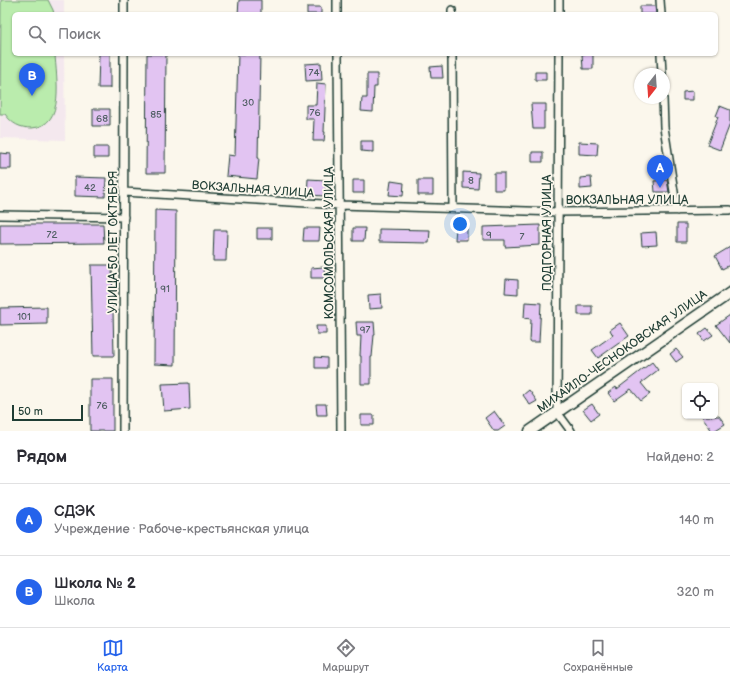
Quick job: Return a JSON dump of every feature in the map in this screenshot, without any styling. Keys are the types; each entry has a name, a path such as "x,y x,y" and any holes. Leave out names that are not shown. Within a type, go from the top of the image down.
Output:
{"main road":[{"name":"МИХАЙЛО-ЧЕСНОКОВСКАЯ УЛИЦА","path":"530,431 730,293"}],"street":[{"path":"124,0 124,12"},
{"path":"337,0 337,12"},
{"path":"559,0 559,12"},
{"path":"660,0 661,12"},
{"name":"УЛИЦА 50 ЛЕТ ОКТЯБРЯ","path":"123,431 124,56"},
{"name":"КОМСОМОЛЬСКАЯ УЛИЦА","path":"338,56 340,431"},
{"path":"452,56 453,208"},
{"name":"ПОДГОРНАЯ УЛИЦА","path":"557,412 559,56"},
{"path":"661,56 662,68"},
{"path":"663,104 664,127 677,211"},
{"name":"ВОКЗАЛЬНАЯ УЛИЦА","path":"124,192 340,205 558,212 730,210"},
{"path":"0,215 124,217"},
{"path":"557,412 571,431"}],"shaded area":[{"path":"0,0 64,0 64,12 12,12 12,56 64,56 65,140 0,138"}],"green space":[{"path":"1,0 48,0 54,12 12,12 12,56 55,56 57,99 54,110 50,119 43,125 32,128 17,125 13,123 5,114 0,114"}],"building":[{"path":"239,0 261,0 261,12 238,12"},
{"path":"640,6 655,6 656,12 640,12"},
{"path":"307,7 321,7 321,12 307,12"},
{"path":"99,56 110,56 110,88 98,88"},
{"path":"147,56 166,56 165,173 146,173"},
{"path":"238,56 260,56 259,158 257,179 226,176 228,155 235,156"},
{"path":"582,56 593,56 593,69 583,69"},
{"path":"321,63 322,80 306,81 305,64"},
{"path":"442,66 443,78 431,78 430,67"},
{"path":"535,72 546,72 546,80 535,80"},
{"path":"367,74 377,74 377,87 374,87 373,112 361,111 362,98 367,98"},
{"path":"317,83 326,84 324,141 313,141 314,119 306,119 306,105 316,105"},
{"path":"693,91 693,100 683,100 683,92"},
{"path":"531,104 546,104 546,112 544,112 544,129 533,129"},
{"path":"720,106 730,110 730,124 720,150 707,145 718,117 716,116"},
{"path":"93,109 110,109 110,126 93,126"},
{"path":"361,141 373,141 373,152 361,151"},
{"path":"579,142 598,143 597,155 579,154"},
{"path":"94,147 108,147 108,158 94,158"},
{"path":"532,152 543,152 543,162 532,162"},
{"path":"0,153 11,154 11,169 0,169"},
{"path":"463,172 479,173 478,189 463,188"},
{"path":"494,173 504,173 504,190 494,190"},
{"path":"75,177 106,178 105,197 75,196"},
{"path":"591,177 592,188 580,189 580,178"},
{"path":"308,179 326,180 325,196 307,195"},
{"path":"353,180 364,180 364,193 353,193"},
{"path":"418,180 433,180 433,195 418,195"},
{"path":"667,180 669,192 655,192 654,181"},
{"path":"391,181 404,183 403,196 389,195"},
{"path":"155,210 176,211 175,365 154,364"},
{"path":"0,224 103,224 104,243 0,244"},
{"path":"677,224 686,224 686,242 677,242"},
{"path":"540,225 540,245 505,247 505,240 483,240 483,227"},
{"path":"456,227 467,227 467,240 455,240"},
{"path":"257,228 272,228 272,239 257,239"},
{"path":"304,228 320,228 319,241 303,241"},
{"path":"353,228 365,228 364,241 353,241"},
{"path":"379,229 430,230 429,243 379,242"},
{"path":"214,230 227,230 226,261 213,261"},
{"path":"656,232 657,245 642,246 641,233"},
{"path":"730,247 730,265 722,269 715,256"},
{"path":"91,265 112,265 114,356 93,356"},
{"path":"324,267 325,278 311,278 311,268"},
{"path":"506,279 518,280 518,294 505,293"},
{"path":"381,294 382,308 369,309 368,295"},
{"path":"525,302 541,303 539,342 530,342 531,319 524,318"},
{"path":"578,306 592,306 592,315 578,315"},
{"path":"47,307 47,324 0,325 0,308"},
{"path":"730,315 730,343 716,325"},
{"path":"356,322 374,322 375,335 371,357 371,384 361,384 361,336 357,336"},
{"path":"620,323 629,336 598,358 592,350 613,335 610,330"},
{"path":"316,326 326,326 326,334 317,334"},
{"path":"707,328 713,335 704,341 699,334"},
{"path":"676,349 683,357 676,362 670,354"},
{"path":"315,357 327,358 327,368 315,368"},
{"path":"652,362 658,370 641,383 650,394 641,401 631,389 614,401 608,393 616,387 617,389"},
{"path":"90,379 113,379 113,431 90,431"},
{"path":"189,383 190,409 164,411 162,384"},
{"path":"529,390 537,401 530,405 523,395"},
{"path":"316,404 326,404 327,415 317,415"},
{"path":"592,404 599,414 591,420 583,410"},
{"path":"494,411 505,426 498,431 494,431 485,418"},
{"path":"361,415 374,415 374,425 361,425"},
{"path":"719,416 725,424 712,431 704,419 718,419"}],"place":[{"name":"Школа № 2","path":"32,96"},
{"name":"СДЭК","path":"660,188"}]}
